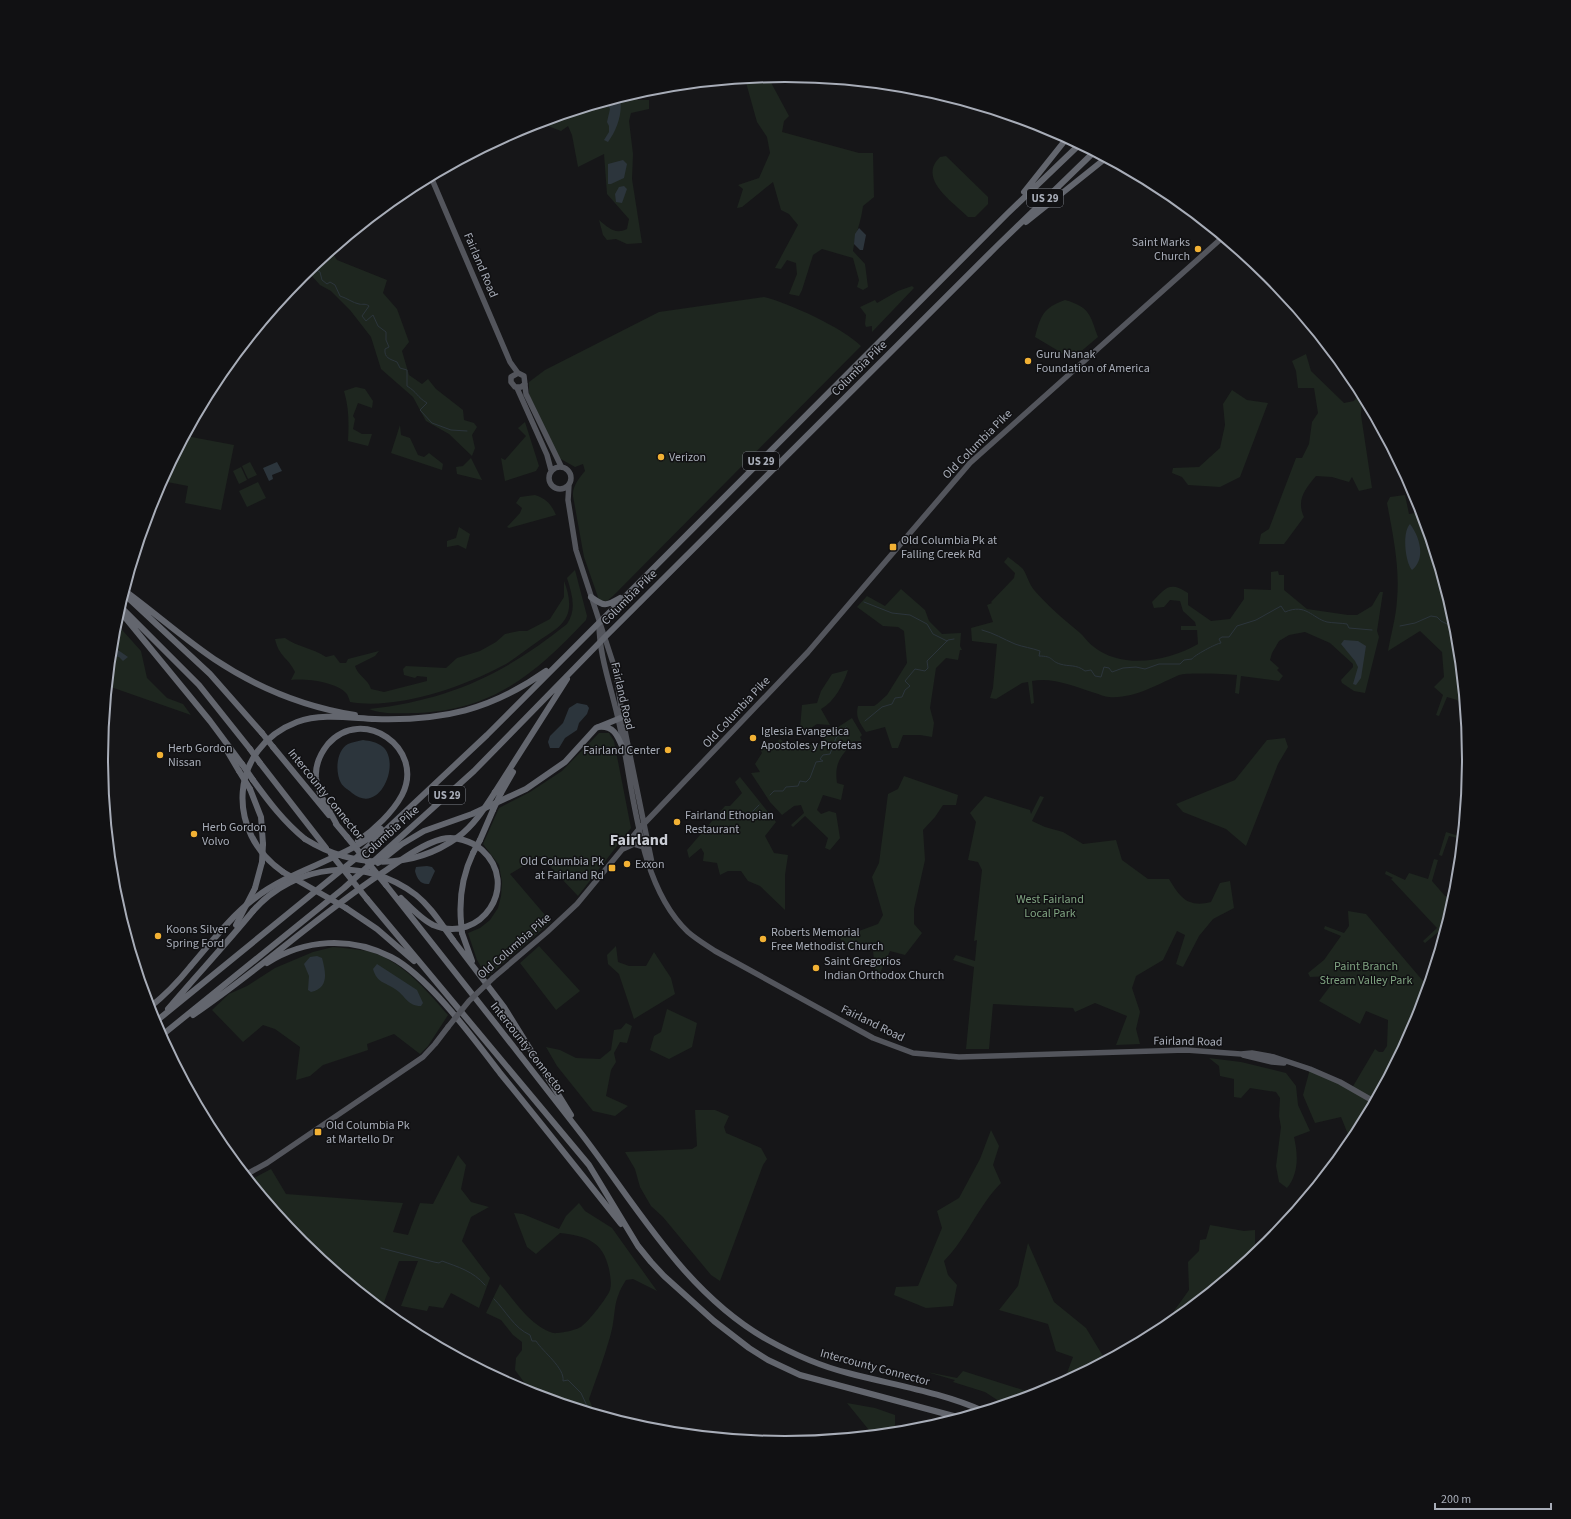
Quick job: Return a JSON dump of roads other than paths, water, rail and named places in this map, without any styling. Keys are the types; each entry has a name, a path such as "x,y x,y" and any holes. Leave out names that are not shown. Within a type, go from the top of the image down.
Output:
{"highway":[{"path":"1007,214 1064,142"},
{"name":"Columbia Pike","path":"160,1018 314,894 354,859 486,735 1007,214 1076,148"},
{"name":"Columbia Pike","path":"166,1032 324,904 401,838 474,771 605,637 997,246 1091,155"},
{"path":"997,246 1102,161"},
{"path":"591,597 600,604 605,605 628,593"},
{"path":"129,594 214,659 261,685 288,697 329,710 388,719"},
{"name":"Intercounty Connector","path":"128,598 210,674 273,746 294,774 338,825 386,885 592,1148 675,1261 715,1300 755,1332 816,1363 847,1373 940,1396 977,1409"},
{"path":"124,612 155,640 199,685 326,848 589,1165 638,1246"},
{"path":"124,613 202,712 254,780 275,811 289,827 304,839 332,854 359,861 389,862 415,858 436,850 458,837 477,819 498,793 532,733 577,666"},
{"path":"447,994 407,954 377,929 346,908 283,872 269,862 258,850 248,831 243,815 243,793 246,777 254,758 268,740 283,729 307,719 336,717 420,719 451,715 479,707 522,687 561,661"},
{"path":"159,1017 213,957 236,925 255,888 262,862 264,844 261,817 250,789 202,712"},
{"path":"324,904 337,897 402,844 424,831 472,814 526,789 565,762 596,728 620,718"},
{"path":"596,728 604,727 617,733 624,751"},
{"path":"338,825 320,792 316,779 318,760 323,750 338,735 349,731 372,730 383,734 401,749 405,760 407,782 402,795 378,824 360,839 339,853"},
{"path":"479,975 462,934 459,902 463,880 473,853 493,810 498,793"},
{"path":"154,1003 188,969 230,921 254,898 276,883 363,842 398,817"},
{"path":"242,980 282,947 366,884 414,852 442,839 452,838 464,840 481,848 494,864 498,884 497,895 493,905 481,920 470,926 451,929 432,924 420,916 386,885"},
{"path":"213,957 219,952 253,911 271,894 301,876 318,871 335,869 370,872 396,882 415,895 431,910 504,1006 592,1148"},
{"path":"166,1032 281,954 317,943 341,943 375,949 404,965 431,990 468,1032 638,1246 664,1276 714,1320 749,1348 768,1360 800,1375 953,1416"}],"main road":[{"name":"Fairland Road","path":"433,182 510,362 518,373"},
{"name":"Old Columbia Pike","path":"249,1173 267,1163 423,1057 469,1001 577,904 619,851 639,829 808,652 970,463 1220,240"},
{"name":"Fairland Road","path":"510,362 512,376"},
{"path":"559,489 569,484 571,474 568,469 561,466 526,394 524,376 518,373 512,376 512,384 518,388 547,455 551,470 549,475 550,482 554,487 559,489 568,500"},
{"path":"518,388 525,384"},
{"path":"551,470 561,466"},
{"name":"Fairland Road","path":"569,484 568,500 576,550 616,672 624,751 647,863 651,867 668,906 680,923 697,939 873,1038 898,1048 927,1055 959,1057 1186,1050 1242,1054 1252,1053 1274,1057 1340,1082 1371,1100"},
{"name":"Fairland Road","path":"599,622 599,643 620,718 645,823 652,863 651,867"},
{"path":"619,851 634,844 644,847"}],"waterway":[{"path":"317,270 320,272 322,280 327,284 330,282 335,285 340,296 369,306 362,316 366,321 373,315 378,326 386,332 386,340 389,347 385,349 385,354 388,358 397,362 400,368 407,370 407,386 427,403 420,410 432,423 451,430 467,431"},
{"path":"864,602 892,613 910,615 927,624 933,634 947,641"},
{"path":"982,630 995,634 1015,644 1040,651 1039,656 1050,658 1060,664 1076,666 1085,671 1091,670 1095,676 1101,677 1104,667 1109,668 1112,672 1123,668 1136,667 1145,669 1159,664 1180,664 1184,660 1192,659 1205,650 1221,643 1219,639 1222,637 1229,637 1237,626 1256,620 1281,606 1285,612 1298,609 1304,610 1327,622 1347,624 1349,628 1372,630"},
{"path":"1400,626 1415,623 1431,616 1437,617 1450,625"},
{"path":"865,721 882,707 892,704 895,698 902,697 905,690 910,686 905,681 915,669 925,671 928,668 927,661 948,640 954,639"},
{"path":"770,795 774,791 783,791 786,787 798,786 800,781 806,782 810,778 816,762 823,761 820,759 823,755 830,754 836,738 846,727"},
{"path":"740,818 745,819 759,805"},
{"path":"381,1248 434,1262 439,1263 442,1261 470,1273 485,1285"},
{"path":"494,1299 515,1324 530,1335 532,1341 536,1341 553,1360 561,1371 563,1381 568,1380 581,1393 588,1407"}],"place":[{"name":"Saint Marks Church","path":"1198,249"},
{"name":"Guru Nanak Foundation of America","path":"1028,361"},
{"name":"Verizon","path":"661,457"},
{"name":"Old Columbia Pk at Falling Creek Rd","path":"893,547"},
{"name":"Iglesia Evangelica Apostoles y Profetas","path":"753,738"},
{"name":"Fairland Center","path":"668,750"},
{"name":"Herb Gordon Nissan","path":"160,755"},
{"name":"Fairland Ethopian Restaurant","path":"677,822"},
{"name":"Herb Gordon Volvo","path":"194,834"},
{"name":"Exxon","path":"627,864"},
{"name":"Old Columbia Pk at Fairland Rd","path":"612,868"},
{"name":"Koons Silver Spring Ford","path":"158,936"},
{"name":"Roberts Memorial Free Methodist Church","path":"763,939"},
{"name":"Saint Gregorios Indian Orthodox Church","path":"816,968"},
{"name":"Old Columbia Pk at Martello Dr","path":"318,1132"}],"district":[{"name":"Fairland","path":"639,839"}],"park label":[{"name":"West Fairland Local Park","path":"1050,906"},
{"name":"Paint Branch Stream Valley Park","path":"1366,973"}]}
